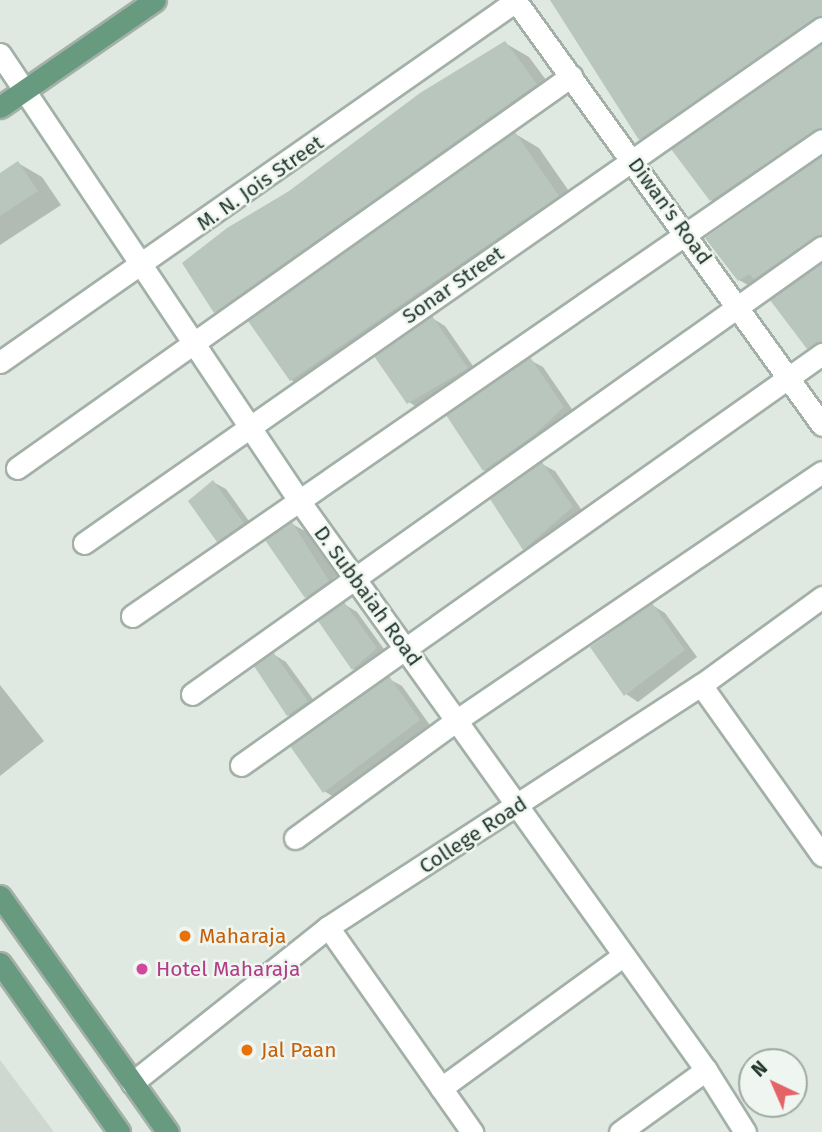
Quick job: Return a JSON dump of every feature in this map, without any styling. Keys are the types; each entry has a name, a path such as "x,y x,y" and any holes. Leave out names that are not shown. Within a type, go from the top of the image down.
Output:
{"main road":[{"path":"0,107 155,0"},
{"path":"0,896 168,1132"},
{"path":"0,963 119,1132"}],"street":[{"name":"Diwan's Road","path":"516,0 633,158 822,425"},
{"name":"M. N. Jois Street","path":"0,362 141,267 516,0"},
{"name":"Sonar Street","path":"84,544 822,28"},
{"name":"D. Subbaiah Road","path":"0,54 300,502 706,1070 746,1132"},
{"path":"17,468 571,76"},
{"path":"132,616 822,140"},
{"path":"192,694 822,247"},
{"path":"241,765 822,354"},
{"path":"295,838 457,720 822,472"},
{"name":"College Road","path":"132,1083 328,927 517,807 701,684 822,597"},
{"path":"701,684 822,855"},
{"path":"328,927 472,1132"},
{"path":"441,1088 623,956"},
{"path":"620,1132 706,1070"}],"shaded area":[{"path":"0,1060 54,1132 0,1132"}],"building":[{"path":"550,0 822,0 822,15 639,140"},
{"path":"505,41 537,84 214,313 182,263 227,228 289,191 420,93"},
{"path":"822,44 822,127 710,201 671,149"},
{"path":"515,132 559,196 290,381 248,321"},
{"path":"822,156 822,234 754,279 749,274 738,281 705,238"},
{"path":"18,161 38,191 0,216 0,173"},
{"path":"822,263 822,341 807,349 770,300"},
{"path":"432,316 468,368 407,404 374,356"},
{"path":"530,357 564,407 534,435 483,471 446,415"},
{"path":"542,462 573,507 523,550 490,499"},
{"path":"213,480 244,523 217,542 188,501"},
{"path":"292,522 329,581 305,598 265,540"},
{"path":"344,602 377,648 352,670 318,621"},
{"path":"652,603 685,650 624,696 590,647"},
{"path":"273,652 308,701 287,716 254,666"},
{"path":"389,676 420,720 323,793 290,746"}],"place":[{"name":"Maharaja","path":"185,936"},
{"name":"Hotel Maharaja","path":"142,969"},
{"name":"Jal Paan","path":"247,1050"}]}
